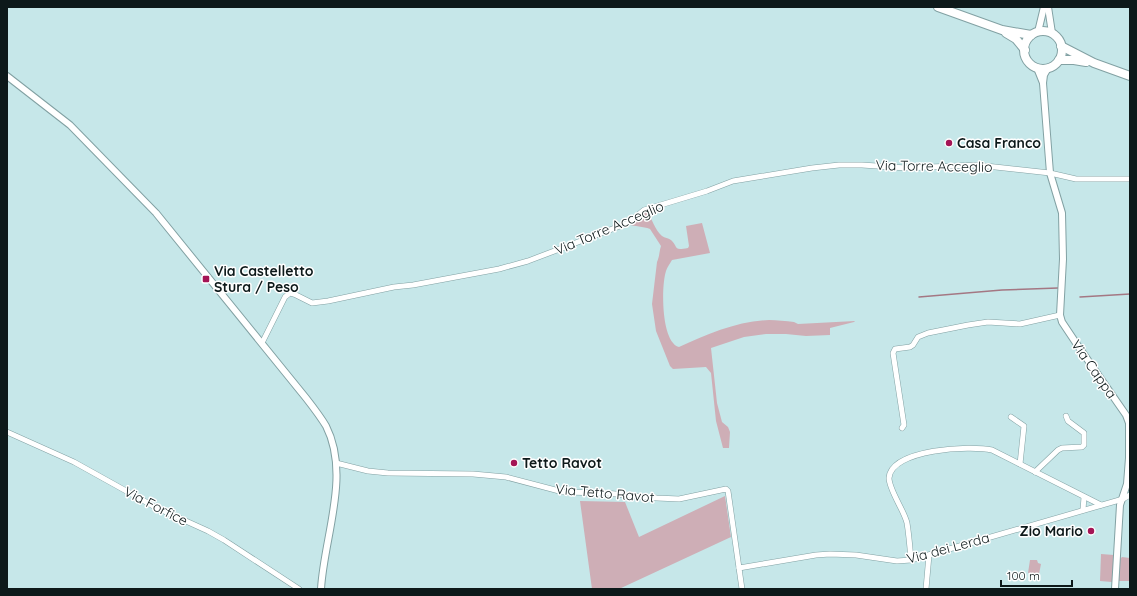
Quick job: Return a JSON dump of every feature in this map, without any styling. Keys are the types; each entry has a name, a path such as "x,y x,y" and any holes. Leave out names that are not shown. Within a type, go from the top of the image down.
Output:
{"main road":[{"path":"938,7 1002,30 1035,34"},
{"path":"1002,30 1016,39 1024,50 1028,61 1037,68 1048,68 1056,64 1061,56 1060,41 1052,33 1043,31 1035,34 1028,40 1024,50"},
{"path":"1061,46 1094,63 1130,76"},
{"path":"1059,60 1074,60 1094,63"}],"street":[{"path":"1035,34 1044,7"},
{"path":"1048,7 1052,33"},
{"path":"1037,68 1043,82"},
{"path":"1043,82 1044,75 1048,68"},
{"path":"7,76 70,125 160,218 186,248 322,420 331,440 336,463 335,490 321,589"},
{"name":"Via Cappa","path":"1043,82 1050,173 1060,205 1062,218 1063,273 1059,308 1060,315 1062,322 1130,422 1127,484 1120,511 1115,589"},
{"name":"Via Torre Acceglio","path":"262,343 285,297 290,294 296,295 312,303 328,301 394,287 468,275 521,263 628,223 644,210 707,191 743,178 812,168 846,165 906,168 977,165 1050,173 1076,179 1130,179"},
{"path":"902,428 904,425 893,353 894,349 910,347 918,337 928,333 988,322 1020,324 1060,315"},
{"path":"1035,472 1058,450 1084,445 1084,433 1068,421 1066,416"},
{"path":"1011,417 1024,426 1020,464"},
{"name":"Via Forfice","path":"7,432 74,462 155,507 208,531 299,589"},
{"path":"911,560 907,523 889,479 891,471 896,464 934,450 977,448 992,450 1101,505"},
{"name":"Via Tetto Ravot","path":"336,463 368,471 388,473 473,474 506,477 563,492 605,493 679,499 726,489 728,491 742,589"},
{"name":"Via dei Lerda","path":"739,568 830,554 911,560 1130,496"},
{"path":"1083,510 1084,497"},
{"path":"926,589 929,555"}],"shaded area":[{"path":"647,211 655,228 663,237 671,240 678,249 688,248 689,246 686,226 702,223 710,253 672,260 666,270 663,300 666,325 673,343 679,347 723,329 757,321 778,320 798,324 855,321 830,328 830,335 806,336 766,334 744,337 711,348 717,403 722,422 728,427 730,432 729,448 723,448 716,421 711,373 706,367 673,369 670,366 656,331 652,304 657,262 661,246 650,229 628,224"},
{"path":"725,496 731,537 619,589 592,589 580,501 625,502 639,537"},
{"path":"1101,554 1114,555 1112,582 1100,581"},
{"path":"1122,557 1130,558 1130,581 1118,581 1117,562"},
{"path":"1030,560 1037,560 1038,563 1041,564 1039,574 1028,573"}],"waterway":[{"path":"919,297 1002,290 1058,288"},
{"path":"1080,297 1130,294"}],"place":[{"name":"Casa Franco","path":"949,143"},
{"name":"Via Castelletto Stura / Peso","path":"206,279"},
{"name":"Tetto Ravot","path":"514,463"},
{"name":"Zio Mario","path":"1091,531"}]}
